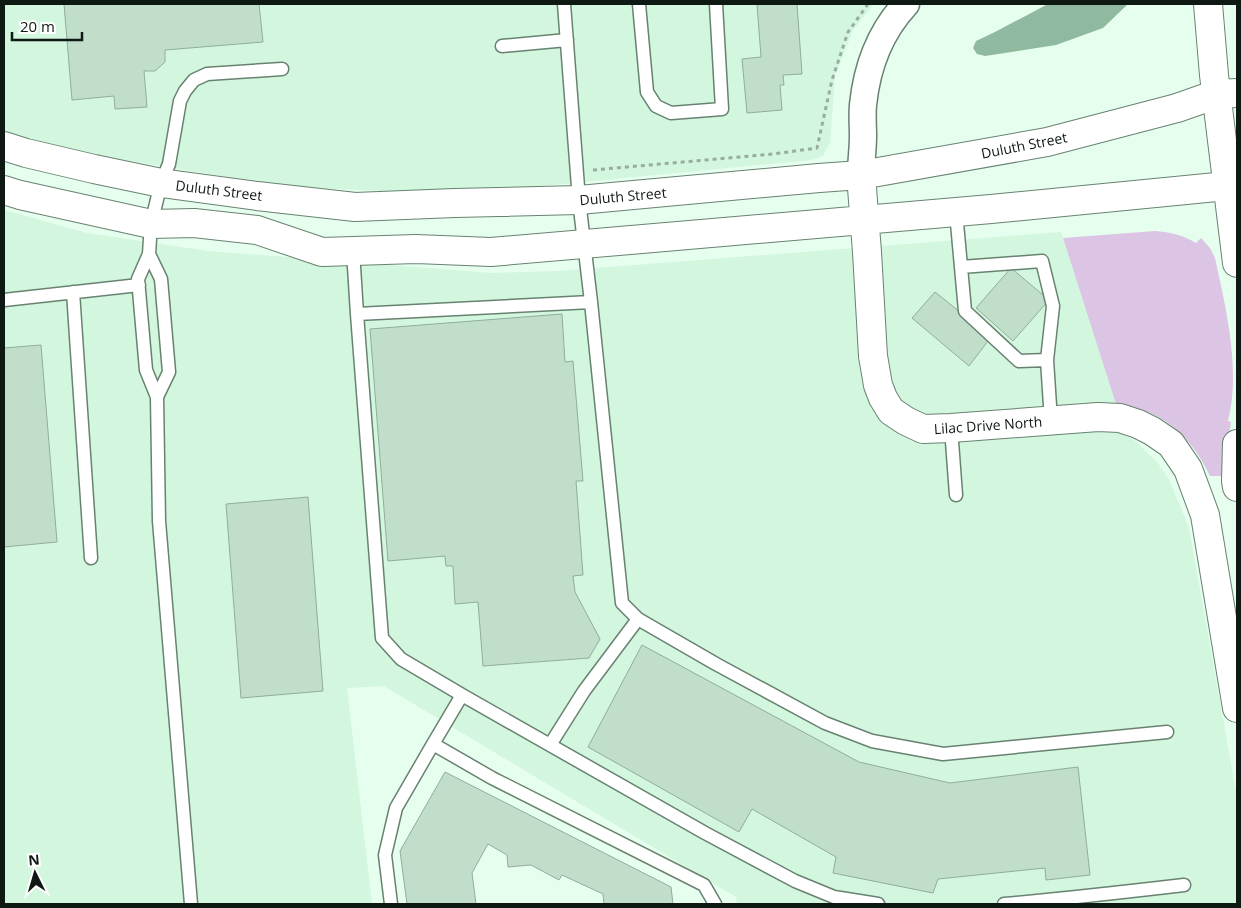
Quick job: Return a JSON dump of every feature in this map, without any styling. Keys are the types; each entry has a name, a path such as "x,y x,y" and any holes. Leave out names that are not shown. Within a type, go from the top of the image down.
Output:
{"main road":[{"path":"1208,4 1210,32 1227,94 1233,185 1230,214 1237,263"},
{"name":"Duluth Street","path":"4,146 94,169 162,183 355,207 579,200 809,178 860,175 1047,142 1227,94"},
{"name":"Lilac Drive North","path":"860,175 865,220 873,356 878,385 891,411 906,421 924,429 1098,417 1120,418 1152,431 1171,444 1188,470 1205,515 1237,708"},
{"path":"4,190 20,196 151,224 194,223 257,230 322,252 416,249 491,252 956,212 1233,185"},
{"path":"1237,444 1237,486"}],"street":[{"name":"Lilac Drive North","path":"860,175 866,82 876,48 886,30 906,4"}],"lane":[{"path":"564,4 579,200 622,603 638,619 716,664 826,723 872,740 943,754 1167,732"},
{"path":"640,4 647,92 656,106 671,113 722,109 716,4"},
{"path":"502,46 567,40"},
{"path":"191,904 159,529 157,397 146,370 138,280 149,254 151,224 169,164 180,100 185,91 194,80 208,74 282,69"},
{"path":"956,212 965,311 1019,361 1047,360"},
{"path":"353,250 382,638 401,660 705,832 796,881 834,897 878,904"},
{"path":"149,254 161,280 168,372 157,397"},
{"path":"961,267 1042,261 1053,306 1047,360 1051,421"},
{"path":"4,300 139,285"},
{"path":"73,292 91,558"},
{"path":"357,314 591,302"},
{"path":"951,428 956,494"},
{"path":"550,745 584,691 638,619"},
{"path":"391,904 385,855 396,808 462,695"},
{"path":"434,744 492,778 704,885 714,904"},
{"path":"1004,904 1184,886"}],"path":[{"path":"577,172 773,154 817,148 832,80 848,32 868,4"}],"shaded area":[{"path":"4,4 874,4 853,30 835,76 830,143 823,156 812,160 459,194 287,187 4,140"},
{"path":"1048,4 1128,4 1103,28 1056,45 985,56 977,54 973,48 976,41"},
{"path":"4,210 87,233 208,251 491,273 558,271 1061,232 1127,437 1134,440 1157,462 1169,479 1189,528 1237,797 1237,904 737,904 736,897 384,686 347,688 372,904 4,904"},
{"path":"1155,231 1176,234 1196,243 1201,238 1210,248 1215,258 1227,318 1233,381 1232,402 1228,421 1231,422 1222,476 1210,476 1186,439 1169,424 1146,411 1116,404 1063,238"}],"building":[{"path":"64,4 259,4 263,42 165,50 165,62 155,71 144,71 147,107 115,109 114,96 72,100"},
{"path":"757,4 797,4 802,74 783,75 784,85 780,85 782,110 747,113 742,59 761,57"},
{"path":"1011,268 1049,300 1013,341 976,308"},
{"path":"935,292 991,337 969,366 912,318"},
{"path":"562,314 565,362 573,361 583,481 576,481 583,575 573,576 575,592 600,639 589,658 483,666 478,602 455,604 453,566 446,566 445,556 388,561 370,329"},
{"path":"41,345 57,542 4,547 4,348"},
{"path":"308,497 323,691 241,698 226,504"},
{"path":"642,645 859,762 950,783 1078,767 1090,875 1046,880 1045,868 938,879 933,893 833,873 836,857 752,809 739,832 588,747"},
{"path":"445,772 671,887 673,904 604,904 603,894 562,875 559,880 531,865 508,867 507,855 488,844 472,873 476,904 407,904 400,851"}]}
